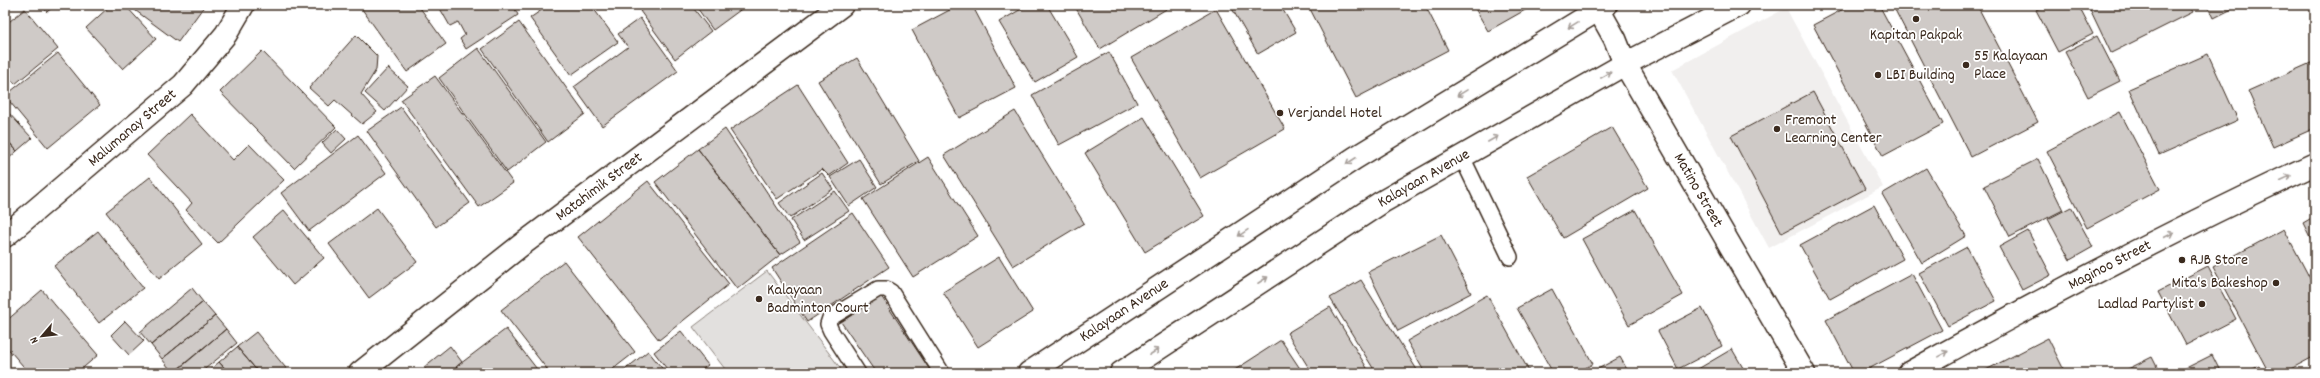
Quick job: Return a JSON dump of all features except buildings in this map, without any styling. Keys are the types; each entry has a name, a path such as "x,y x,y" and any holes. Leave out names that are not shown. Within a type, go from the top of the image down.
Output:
{"street":[{"name":"Malumanay Street","path":"5,236 182,84 226,34 243,5"},
{"name":"Matahimik Street","path":"360,373 520,246 842,5"},
{"name":"Kalayaan Avenue","path":"1121,373 1382,202 1625,64 1739,5"},
{"name":"Kalayaan Avenue","path":"1029,373 1355,158 1600,6"},
{"name":"Matino Street","path":"1600,6 1625,64 1804,373"},
{"name":"Maginoo Street","path":"1909,373 2040,300 2255,192 2315,164"}],"lane":[{"path":"1462,157 1510,257"},
{"path":"858,373 831,331 828,324 830,318 878,289 886,289 891,292 942,373"}],"shaded area":[{"name":"Fremont Learning Center","path":"1786,8 1883,187 1769,248 1672,70"},
{"name":"Kalayaan Badminton Court","path":"767,271 844,373 728,373 693,327"}],"place":[{"name":"Kapitan Pakpak","path":"1916,19"},
{"name":"55 Kalayaan Place","path":"1966,65"},
{"name":"LBI Building","path":"1878,75"},
{"name":"Verjandel Hotel","path":"1280,113"},
{"name":"Fremont Learning Center","path":"1777,129"},
{"name":"RJB Store","path":"2182,260"},
{"name":"Mita's Bakeshop","path":"2276,283"},
{"name":"Kalayaan Badminton Court","path":"759,299"},
{"name":"Ladlad Partylist","path":"2202,304"}]}
